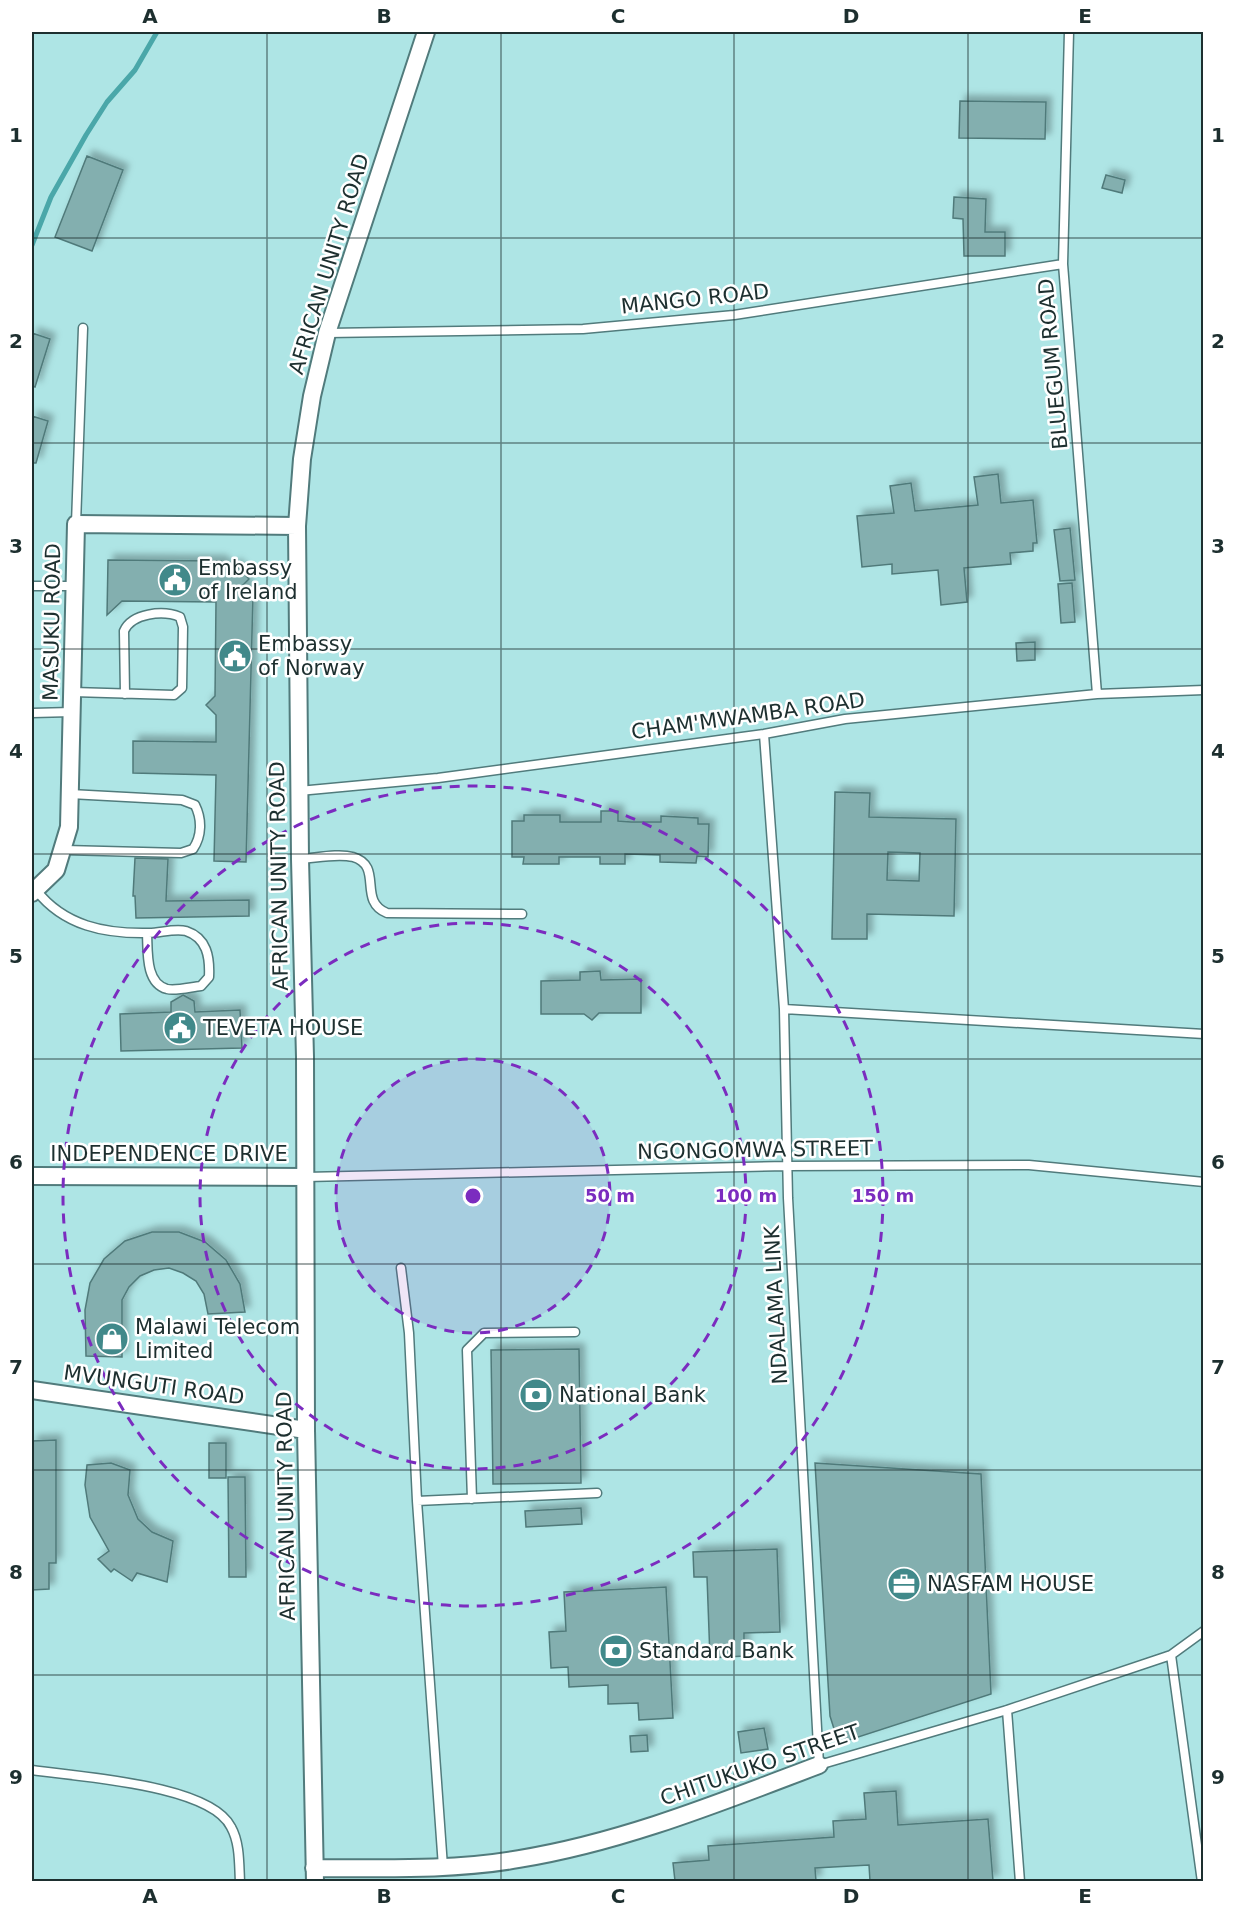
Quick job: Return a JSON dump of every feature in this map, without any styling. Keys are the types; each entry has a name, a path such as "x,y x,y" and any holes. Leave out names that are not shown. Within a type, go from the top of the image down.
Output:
{"street":[{"name":"AFRICAN UNITY ROAD","path":"315,1875 306,1430 306,1176 297,526 302,459 312,396 327,333 426,32"},
{"name":"MASUKU ROAD","path":"34,892 56,870 64,850 69,827 76,524 297,526"},
{"name":"INDEPENDENCE DRIVE","path":"32,1176 306,1176"},
{"name":"MVUNGUTI ROAD","path":"32,1390 306,1430"},
{"name":"CHITUKUKO STREET","path":"315,1875 518,1860 640,1831 819,1765"}],"lane":[{"name":"BLUEGUM ROAD","path":"1069,32 1063,264 1097,694"},
{"name":"MANGO ROAD","path":"327,333 583,329 734,315 1063,264"},
{"path":"76,524 83,328"},
{"path":"32,586 75,586"},
{"path":"73,692 125,694 174,695 182,688 183,627 180,617 172,614 139,617 128,623 124,630 125,694"},
{"name":"CHAM'MWAMBA ROAD","path":"299,791 438,778 764,734 845,719 1097,694 1203,690"},
{"path":"32,713 72,712"},
{"name":"NDALAMA LINK","path":"764,734 784,1009 787,1166 819,1765"},
{"path":"64,850 181,852 193,849 199,841 200,815 195,805 182,800 70,795"},
{"path":"300,859 351,856 361,860 368,867 371,878 372,902 378,909 387,913 522,914"},
{"path":"34,892 49,907 68,920 90,927 147,933 184,930 197,937 208,951 209,976 201,986 167,989 156,983 150,972 147,933"},
{"path":"784,1009 1203,1034"},
{"name":"NGONGOMWA STREET","path":"306,1176 787,1166 1029,1165 1203,1182"},
{"path":"401,1268 409,1333 417,1501 443,1867"},
{"path":"472,1499 467,1350 484,1333 575,1332"},
{"path":"417,1501 597,1493"},
{"name":"CHITUKUKO STREET","path":"819,1765 1007,1710 1171,1655 1203,1631"},
{"path":"1171,1655 1202,1881"},
{"path":"1007,1710 1020,1881"},
{"path":"32,1770 177,1792 201,1801 219,1812 231,1826 237,1843 240,1881"}],"shaded area":[{"path":"32,32 1203,32 1203,1881 32,1881"}],"building":[{"path":"960,101 1046,102 1045,139 959,138"},
{"path":"87,156 123,170 92,251 55,237"},
{"path":"1106,175 1125,180 1122,193 1102,188"},
{"path":"954,197 986,199 985,232 1005,232 1005,256 964,256 963,219 953,218"},
{"path":"32,333 50,339 35,387 32,386"},
{"path":"32,416 48,421 36,463 32,463"},
{"path":"998,474 1001,503 1033,500 1037,543 1033,543 1033,551 1010,553 1011,564 964,568 967,602 941,605 938,570 892,574 892,564 862,567 857,516 894,513 890,486 911,483 915,511 978,505 974,477"},
{"path":"1070,528 1075,580 1060,581 1054,530"},
{"path":"108,560 221,561 229,570 235,564 249,579 243,585 253,595 246,862 214,861 216,775 133,773 133,741 216,742 216,715 206,705 215,696 216,602 122,601 107,615"},
{"path":"1072,583 1075,622 1061,623 1058,584"},
{"path":"1035,642 1035,660 1017,661 1016,643"},
{"path":"835,792 870,793 869,817 956,819 954,916 867,914 867,939 832,939","holes":["888,852 920,853 919,881 887,880"]},
{"path":"601,811 618,811 618,821 631,822 661,822 661,816 698,818 698,824 709,824 708,857 697,856 696,863 660,862 660,855 625,854 625,864 600,864 600,857 559,857 559,864 523,864 524,857 512,857 512,821 524,821 524,815 560,815 560,822 601,822"},
{"path":"135,858 168,859 166,901 249,900 249,916 136,918 135,896 133,896"},
{"path":"600,971 601,980 641,979 641,1013 599,1013 592,1020 584,1014 541,1014 541,981 580,980 580,972"},
{"name":"TEVETA HOUSE","path":"183,995 194,1001 195,1012 240,1010 242,1048 121,1051 120,1014 171,1012 171,1002"},
{"path":"152,1232 179,1232 205,1242 226,1260 240,1284 245,1312 208,1314 204,1294 196,1281 169,1268 154,1270 140,1276 129,1287 122,1300 122,1357 86,1356 85,1310 90,1283 104,1259 125,1241"},
{"path":"579,1349 581,1483 493,1484 491,1350"},
{"path":"56,1440 56,1563 49,1563 49,1589 32,1590 32,1441"},
{"path":"209,1443 226,1443 226,1478 209,1478"},
{"path":"111,1463 130,1470 128,1495 138,1519 152,1532 173,1541 167,1582 137,1573 132,1581 114,1569 111,1572 98,1559 109,1551 90,1517 85,1485 87,1465"},
{"name":"NASFAM HOUSE","path":"815,1463 981,1474 991,1694 849,1740 835,1732 830,1716"},
{"path":"228,1477 245,1477 246,1577 229,1577"},
{"path":"581,1508 582,1524 526,1527 525,1511"},
{"path":"777,1549 780,1632 744,1633 744,1656 710,1658 707,1577 694,1577 693,1552"},
{"path":"666,1587 673,1718 639,1720 638,1703 608,1704 608,1685 569,1687 568,1667 551,1668 549,1632 566,1631 564,1592"},
{"path":"764,1728 768,1749 741,1753 738,1732"},
{"path":"647,1735 648,1751 631,1752 630,1736"},
{"path":"896,1791 898,1825 988,1819 993,1881 870,1881 869,1865 815,1868 816,1881 675,1881 673,1863 709,1860 708,1846 834,1837 833,1821 866,1819 864,1793"}],"waterway":[{"path":"32,245 51,197 86,135 107,102 135,70 157,32"}],"place":[{"name":"Embassy of Ireland","path":"175,580"},
{"name":"Embassy of Norway","path":"235,656"},
{"name":"TEVETA HOUSE","path":"180,1028"},
{"name":"Malawi Telecom Limited","path":"112,1339"},
{"name":"National Bank","path":"536,1395"},
{"name":"NASFAM HOUSE","path":"904,1584"},
{"name":"Standard Bank","path":"616,1651"}]}
